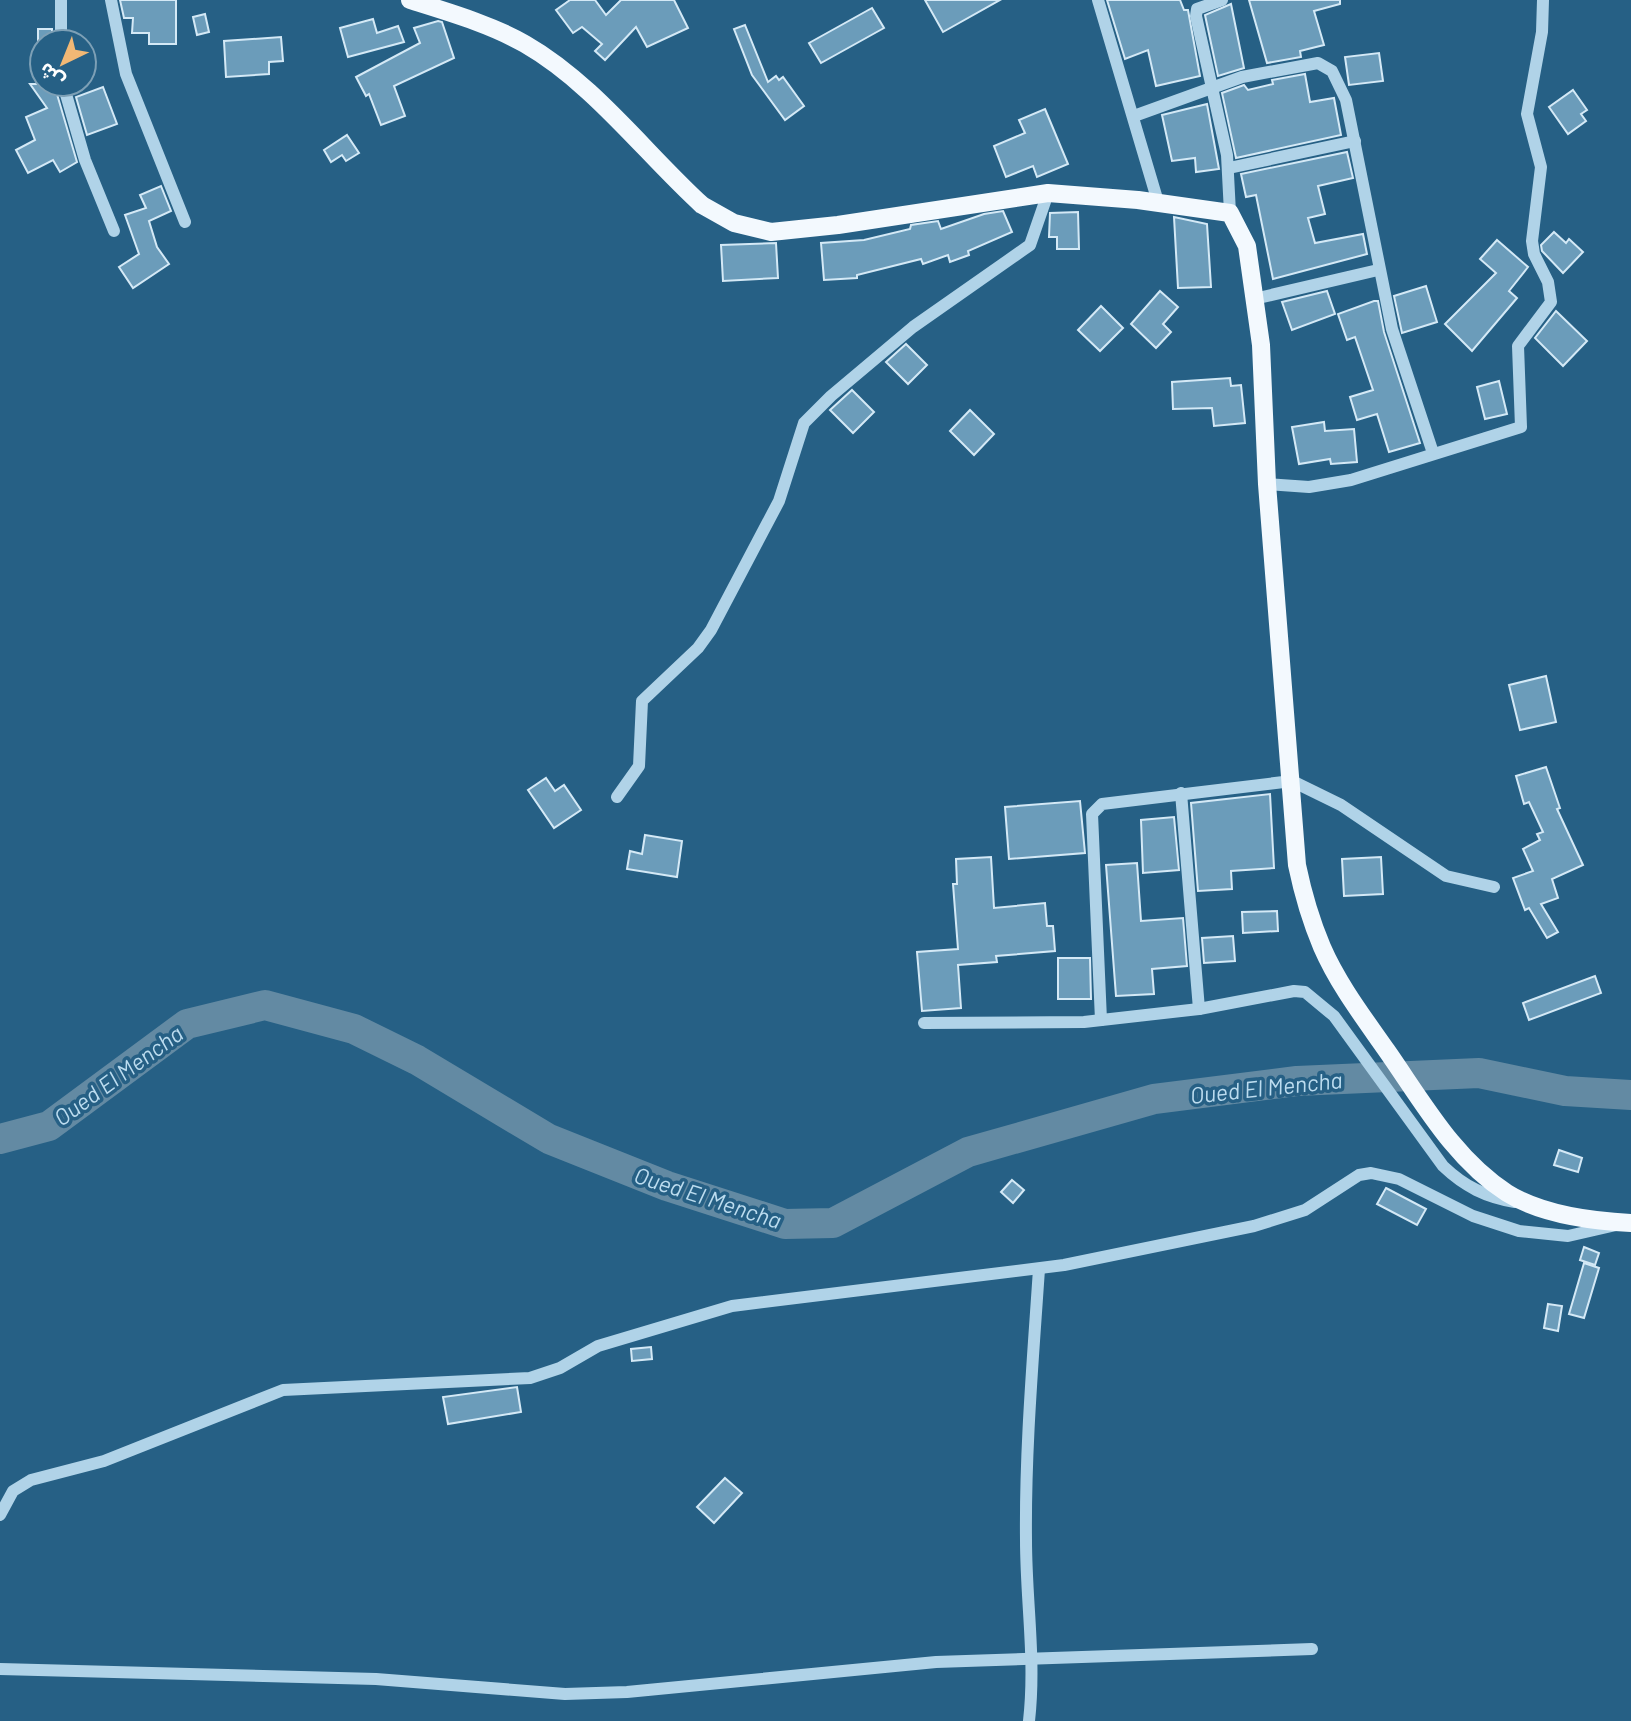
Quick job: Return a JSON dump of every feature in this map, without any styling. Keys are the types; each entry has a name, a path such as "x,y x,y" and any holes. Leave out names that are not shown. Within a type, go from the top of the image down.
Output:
{"main road":[{"path":"410,0 438,3 536,51 607,112 702,205 744,226 771,232 796,230 1048,193 1158,202 1230,213 1247,246 1261,345 1267,484 1297,865 1303,896 1330,965 1438,1125 1485,1176 1509,1194 1536,1205 1566,1214 1627,1223"}],"street":[{"path":"61,0 61,28"},
{"path":"111,0 126,74 185,222"},
{"path":"1098,0 1158,202"},
{"path":"1222,0 1197,9 1210,86 1229,168 1230,213"},
{"path":"1267,484 1326,485 1376,474 1522,425 1517,346 1551,302 1548,282 1534,254 1532,241 1541,167 1527,114 1542,32 1544,0"},
{"path":"1134,116 1210,86 1287,66 1318,63 1332,71 1342,89 1355,141 1378,270 1392,329 1433,453"},
{"path":"67,98 85,160 114,231"},
{"path":"1229,168 1355,141"},
{"path":"617,797 639,766 642,701 698,648 711,630 779,500 804,423 831,396 913,327 1030,245 1048,193"},
{"path":"1254,299 1378,270"},
{"path":"1101,1020 1092,814 1098,805 1292,781 1341,804 1446,876 1494,887"},
{"path":"1181,793 1199,1009"},
{"path":"924,1023 1101,1020 1199,1009 1305,992 1321,1003 1354,1043 1443,1166 1468,1186 1498,1199 1536,1205"},
{"path":"0,1515 9,1496 31,1480 104,1461 283,1390 530,1378 560,1368 598,1346 732,1306 1039,1269 1254,1226 1306,1209 1359,1175 1371,1173 1399,1179 1473,1216 1519,1231 1568,1236 1627,1223"},
{"path":"1030,1721 1034,1656 1026,1540 1039,1269"},
{"path":"0,1669 376,1679 565,1693 627,1692 716,1681 1034,1656 1312,1649"}],"building":[{"path":"120,0 176,0 176,44 149,44 149,33 132,33 133,18 124,18"},
{"path":"570,0 595,0 606,15 621,0 674,0 688,28 647,47 636,27 605,60 595,51 602,44 582,27 573,33 556,10"},
{"path":"925,0 1000,0 943,32"},
{"path":"1107,0 1180,0 1184,10 1188,10 1200,76 1156,86 1148,50 1125,59"},
{"path":"1249,0 1340,0 1340,4 1314,11 1324,45 1300,51 1301,57 1267,63"},
{"path":"1231,4 1244,68 1218,76 1205,15"},
{"path":"872,8 884,28 821,63 809,43"},
{"path":"205,14 209,32 197,35 193,17"},
{"path":"373,19 377,33 398,26 404,42 348,57 340,28"},
{"path":"442,22 454,58 394,86 405,116 381,125 369,94 366,96 356,77 420,43 414,28"},
{"path":"745,25 768,82 776,76 779,80 783,77 804,106 785,120 752,75 734,29"},
{"path":"281,37 283,61 269,62 269,74 226,77 224,41"},
{"path":"1379,53 1383,81 1349,85 1345,57"},
{"path":"1305,74 1310,102 1334,98 1341,135 1236,158 1222,93 1244,85 1248,90 1273,84 1272,80"},
{"path":"103,87 117,124 87,135 76,98 98,98 98,89"},
{"path":"1573,90 1587,110 1581,114 1586,121 1568,134 1549,107"},
{"path":"40,98 58,98 77,162 60,172 53,160 28,173 16,150 35,140 26,117 47,108"},
{"path":"1207,104 1219,169 1196,172 1195,158 1172,161 1162,115"},
{"path":"1045,109 1068,164 1037,177 1033,166 1006,177 994,146 1025,133 1019,120"},
{"path":"347,135 359,153 346,161 342,155 331,162 324,150"},
{"path":"1347,152 1353,178 1318,186 1325,214 1308,218 1315,243 1363,234 1367,254 1273,279 1256,195 1246,197 1241,174"},
{"path":"161,186 171,211 149,221 157,247 169,264 133,288 119,267 139,254 125,215 146,208 140,195"},
{"path":"1003,211 1012,232 968,251 969,255 950,262 948,255 923,264 921,259 857,275 857,278 824,280 821,243 864,240 910,229 911,225 938,221 941,229 984,214"},
{"path":"1078,212 1079,249 1057,249 1057,237 1049,237 1050,213"},
{"path":"1174,217 1207,224 1211,287 1178,288"},
{"path":"1554,232 1566,243 1569,239 1583,252 1563,273 1542,251 1541,245"},
{"path":"1497,240 1528,267 1509,291 1517,298 1472,351 1445,324 1496,273 1480,259"},
{"path":"776,243 778,278 723,281 721,245"},
{"path":"1426,286 1437,322 1402,333 1394,296"},
{"path":"1160,291 1178,307 1163,324 1171,332 1156,348 1131,324"},
{"path":"1327,291 1335,314 1292,330 1282,302"},
{"path":"1378,301 1384,332 1420,443 1389,452 1377,414 1357,420 1350,397 1373,390 1355,337 1347,340 1338,314"},
{"path":"1101,306 1123,328 1100,351 1078,330"},
{"path":"1556,311 1587,341 1563,366 1535,338"},
{"path":"906,344 927,365 908,384 886,362"},
{"path":"1230,378 1231,386 1241,385 1245,423 1214,426 1212,408 1173,409 1172,382"},
{"path":"1499,381 1507,414 1485,419 1477,387"},
{"path":"852,390 874,412 853,433 830,410"},
{"path":"970,410 994,434 974,455 950,431"},
{"path":"1324,422 1325,431 1354,429 1357,462 1331,464 1330,459 1299,464 1292,427"},
{"path":"1546,676 1556,722 1520,730 1509,685"},
{"path":"1546,767 1560,808 1557,809 1583,865 1552,879 1558,898 1541,904 1558,932 1547,938 1529,908 1525,910 1513,878 1533,871 1523,849 1540,840 1537,834 1543,832 1529,802 1524,804 1516,776"},
{"path":"546,778 555,791 564,785 581,810 554,828 528,790"},
{"path":"1270,794 1274,868 1231,871 1232,889 1198,891 1191,803"},
{"path":"1080,801 1085,853 1009,859 1005,807"},
{"path":"1174,817 1179,870 1143,873 1141,820"},
{"path":"645,835 682,841 677,877 627,869 630,851 642,854"},
{"path":"991,857 994,908 1045,903 1047,926 1053,926 1055,951 996,956 997,962 958,965 961,1008 922,1011 917,952 958,949 953,884 957,884 956,859"},
{"path":"1381,857 1383,894 1344,896 1342,859"},
{"path":"1137,863 1141,921 1183,918 1187,966 1152,969 1154,994 1116,996 1106,865"},
{"path":"1277,911 1278,931 1243,933 1242,912"},
{"path":"1233,936 1235,961 1204,963 1202,938"},
{"path":"1058,958 1090,958 1091,999 1058,999"},
{"path":"1595,976 1601,993 1529,1020 1523,1003"},
{"path":"1559,1150 1582,1158 1578,1172 1554,1165"},
{"path":"1012,1180 1024,1190 1013,1203 1001,1192"},
{"path":"1386,1188 1426,1209 1417,1225 1377,1204"},
{"path":"1584,1247 1599,1253 1595,1265 1580,1260"},
{"path":"1584,1263 1599,1268 1584,1318 1569,1314"},
{"path":"1548,1304 1562,1306 1558,1331 1544,1328"},
{"path":"651,1347 652,1359 632,1361 631,1349"},
{"path":"517,1387 521,1412 448,1424 443,1397"},
{"path":"725,1478 742,1493 714,1523 697,1507"}],"waterway":[{"name":"Oued El Mencha","path":"0,1139 49,1126 187,1024 265,1005 354,1029 417,1060 549,1139 667,1186 785,1224 833,1223 968,1152 1154,1099 1297,1081 1479,1073 1565,1091 1631,1095"}]}
